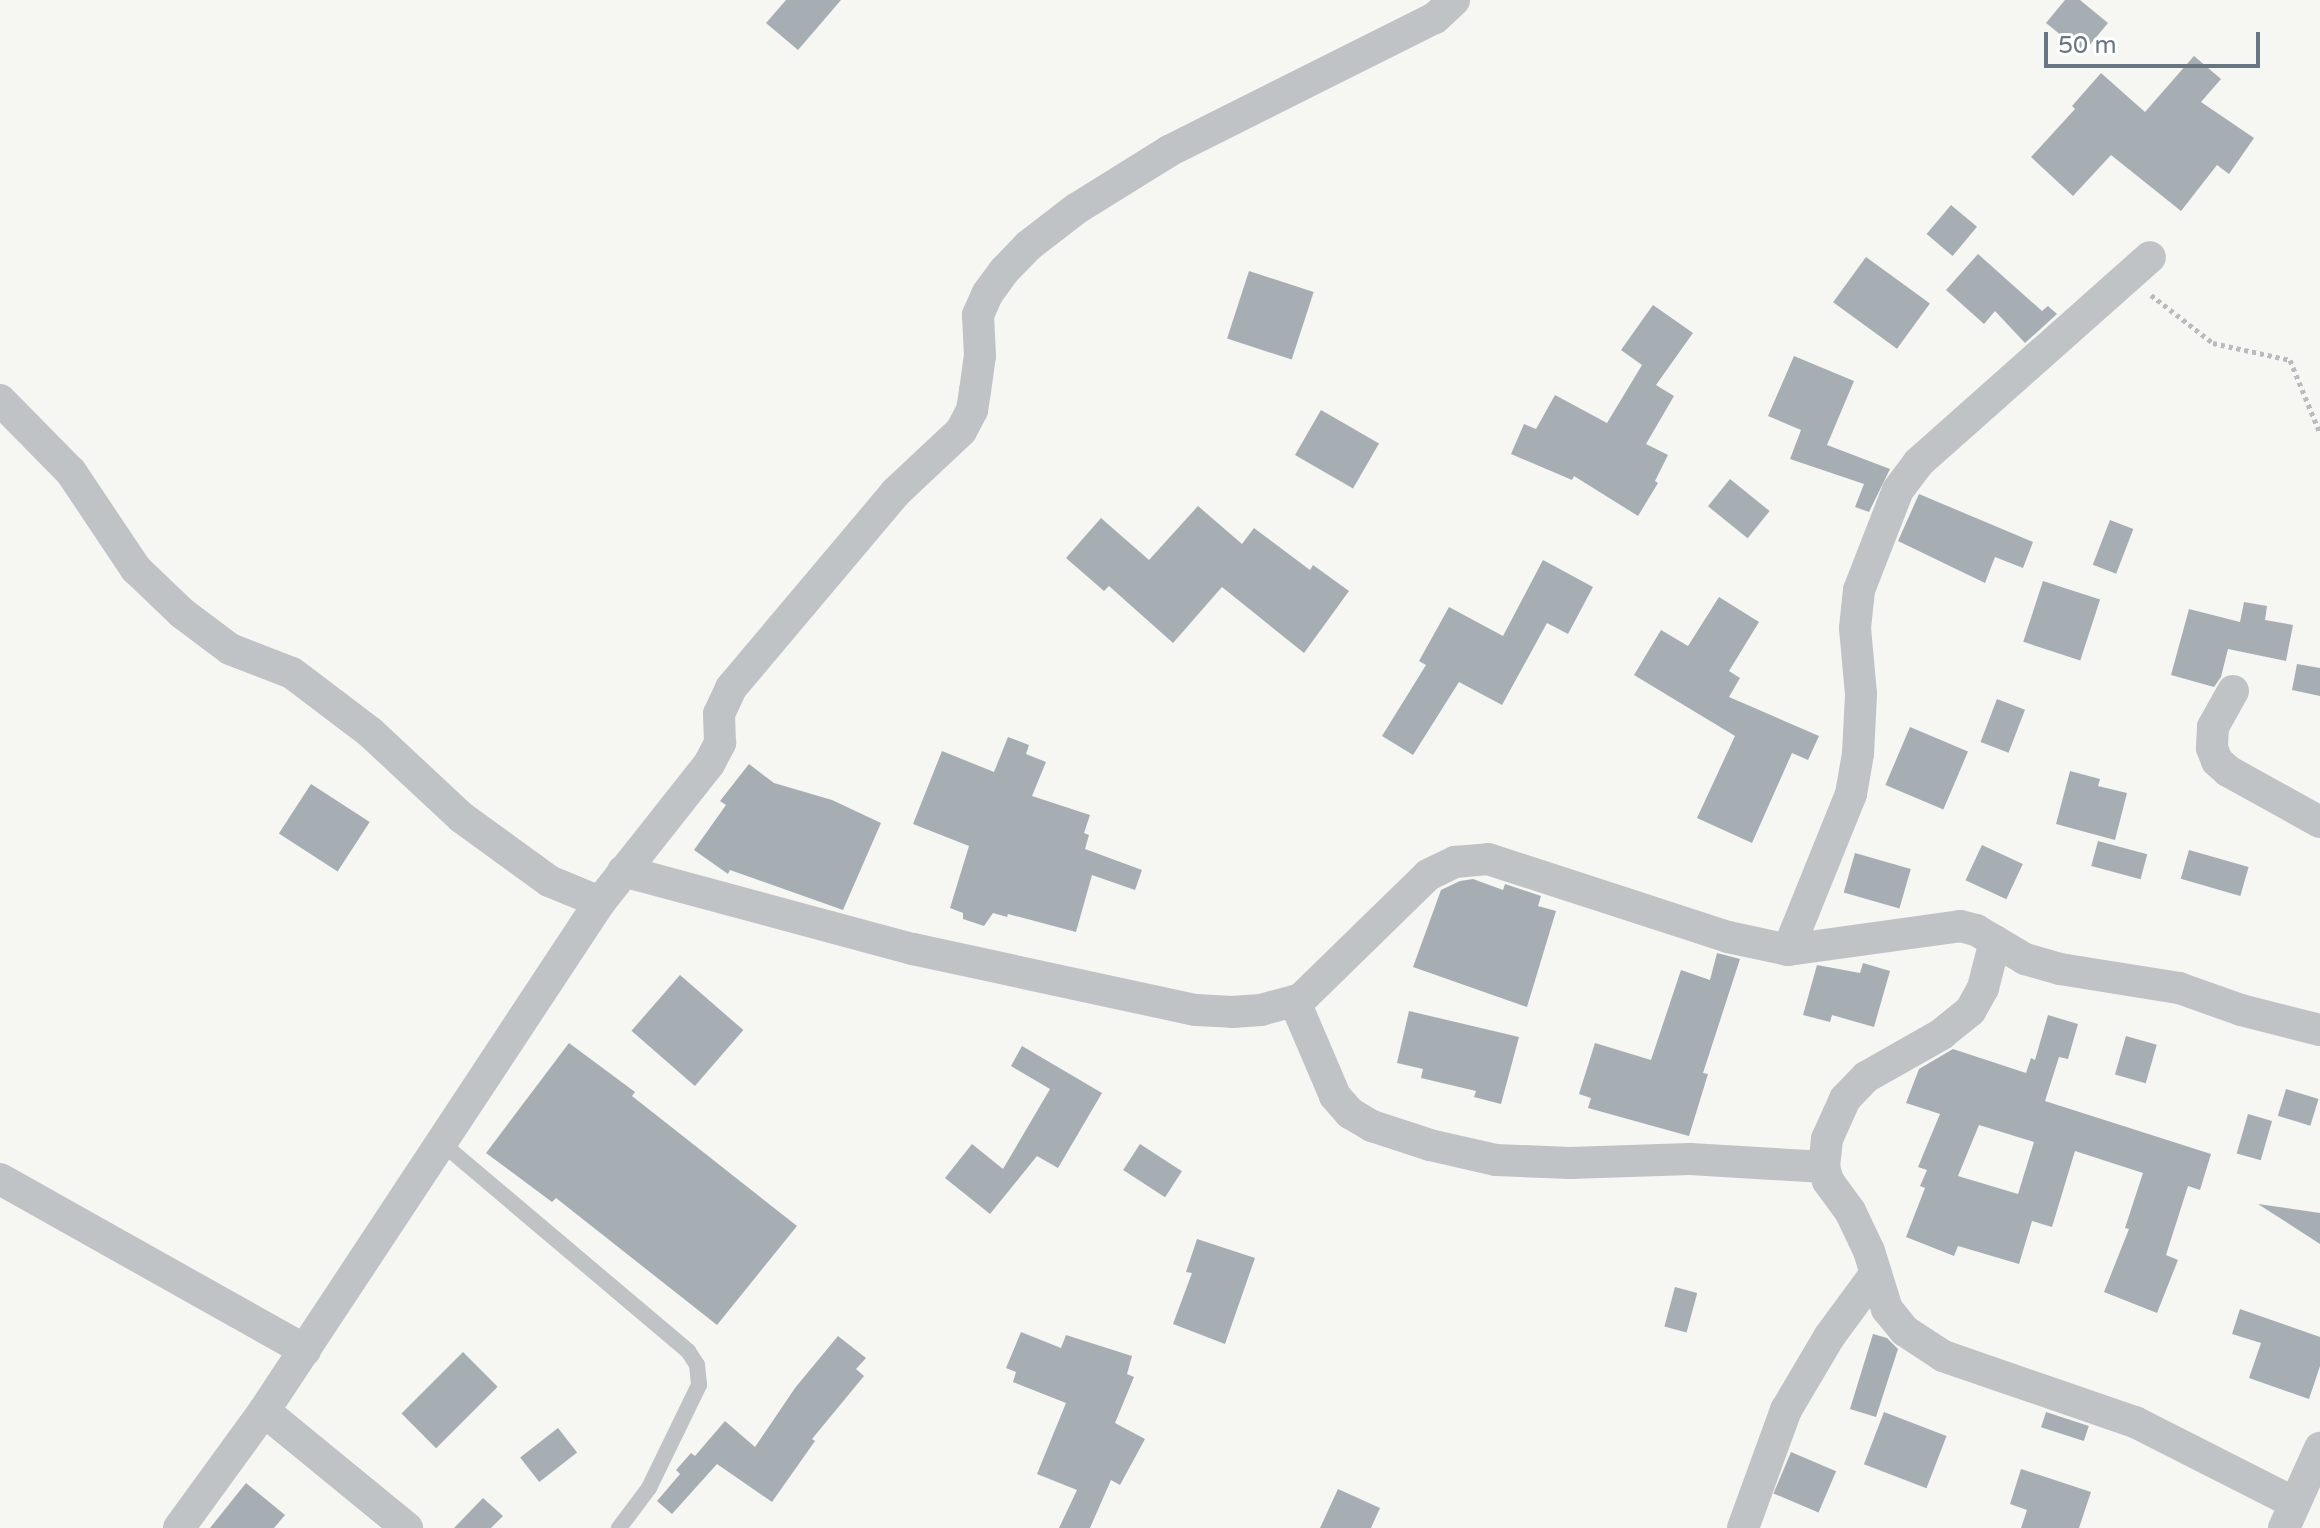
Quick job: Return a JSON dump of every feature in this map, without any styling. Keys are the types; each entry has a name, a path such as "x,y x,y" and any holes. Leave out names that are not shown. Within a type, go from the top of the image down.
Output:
{"street":[{"path":"179,1528 264,1411 600,902 718,750 719,714 731,688 896,492 961,431 972,410 975,391 980,310 988,293 1020,254 1076,209 1169,151 1435,18 1454,0"},
{"path":"1788,950 1851,794 1858,754 1861,694 1855,628 1859,590 1898,490 1918,463 2150,257"},
{"path":"0,400 71,472 136,569 182,613 230,649 292,673 371,733 461,817 549,881 600,902"},
{"path":"2233,691 2213,727 2212,748 2217,761 2228,771 2320,822"},
{"path":"623,871 913,949 1196,1010 1261,1010 1295,1002 1311,991 1428,875 1440,867 1471,859 1488,859 1728,937 1788,950 1947,925 1976,930 2025,959 2060,969 2179,988 2241,1010 2320,1030"},
{"path":"1995,941 1983,988 1970,1011 1942,1034 1866,1077 1845,1099 1827,1139 1824,1167 1828,1181 1856,1225 1887,1309 1905,1331 1943,1356 2135,1422 2289,1515 2320,1448"},
{"path":"1295,1002 1335,1096 1350,1113 1372,1126 1430,1145 1496,1160 1570,1163 1690,1159 1824,1167"},
{"path":"0,1179 305,1350"},
{"path":"1743,1528 1786,1410 1829,1337 1876,1273"},
{"path":"264,1411 407,1528"}],"lane":[{"path":"443,1144 688,1351 697,1365 699,1385 649,1488 619,1528"}],"path":[{"path":"2145,290 2213,343 2290,360 2320,433"}],"building":[{"path":"786,0 841,0 798,50 766,23"},
{"path":"2065,0 2080,0 2108,23 2083,53 2046,23"},
{"path":"2194,56 2221,79 2201,102 2254,138 2229,174 2217,165 2181,211 2111,155 2073,196 2031,157 2075,109 2072,106 2101,73 2145,112"},
{"path":"1951,205 1977,227 1953,256 1927,234"},
{"path":"1978,254 2042,311 2048,306 2057,314 2025,343 1995,311 1984,324 1946,290"},
{"path":"1866,257 1930,303 1897,349 1833,302"},
{"path":"1249,271 1314,292 1292,360 1227,339"},
{"path":"1653,305 1693,333 1656,385 1674,396 1646,444 1668,455 1655,481 1658,483 1638,516 1574,476 1572,480 1511,454 1524,424 1536,429 1555,395 1607,423 1642,365 1621,350"},
{"path":"1794,356 1854,381 1827,445 1890,469 1869,512 1855,507 1864,484 1790,459 1801,430 1768,416"},
{"path":"1321,410 1379,444 1353,489 1295,455"},
{"path":"1730,479 1770,511 1748,538 1708,506"},
{"path":"1919,494 2033,542 2023,568 1995,557 1985,583 1898,541"},
{"path":"1198,506 1242,544 1254,528 1310,570 1313,565 1349,591 1304,653 1222,587 1173,643 1109,586 1104,591 1066,558 1101,518 1149,560"},
{"path":"2110,520 2133,529 2116,574 2093,565"},
{"path":"1543,560 1593,587 1568,634 1547,623 1502,705 1459,682 1413,755 1382,736 1426,665 1419,661 1449,607 1503,636"},
{"path":"2043,581 2100,600 2080,660 2023,642"},
{"path":"1719,597 1759,622 1729,671 1740,678 1729,697 1819,736 1808,760 1792,753 1752,843 1697,818 1735,736 1634,675 1661,630 1688,646"},
{"path":"2244,602 2267,606 2265,620 2293,625 2286,661 2228,649 2221,677 2214,687 2171,675 2189,609 2240,622"},
{"path":"2297,664 2320,668 2320,696 2292,690"},
{"path":"1997,699 2025,710 2009,753 1981,742"},
{"path":"1910,727 1968,752 1943,810 1885,785"},
{"path":"1008,737 1029,745 1026,754 1046,762 1032,796 1090,815 1084,833 1089,835 1085,849 1142,870 1135,890 1092,875 1076,932 1008,914 1007,917 993,913 984,926 963,919 963,913 950,908 969,846 913,824 942,751 994,772"},
{"path":"749,764 774,783 832,800 881,823 843,910 730,870 728,874 694,850 726,805 720,801"},
{"path":"2070,771 2100,779 2098,786 2127,793 2115,840 2056,824"},
{"path":"311,784 370,822 338,872 279,833"},
{"path":"2098,841 2147,854 2141,879 2091,866"},
{"path":"1982,845 2023,864 2006,899 1966,880"},
{"path":"2189,850 2249,867 2240,896 2181,879"},
{"path":"1855,853 1911,869 1899,908 1844,892"},
{"path":"1473,879 1503,890 1505,884 1541,896 1538,906 1556,911 1527,1007 1413,967 1441,890"},
{"path":"1717,953 1740,959 1703,1073 1708,1074 1689,1136 1588,1108 1591,1098 1579,1094 1595,1043 1651,1060 1681,970 1710,980"},
{"path":"1863,963 1890,971 1874,1027 1832,1015 1830,1022 1803,1015 1817,965 1860,973"},
{"path":"680,975 743,1030 695,1086 631,1031"},
{"path":"1409,1011 1519,1037 1501,1104 1474,1097 1476,1091 1421,1078 1423,1069 1397,1063"},
{"path":"2048,1015 2078,1024 2068,1059 2059,1057 2045,1101 2211,1154 2200,1190 2188,1186 2166,1255 2178,1260 2157,1313 2104,1292 2129,1229 2125,1228 2143,1173 2075,1151 2052,1227 2032,1221 2019,1264 1958,1246 1954,1256 1906,1237 1925,1188 1920,1186 1927,1170 1918,1167 1940,1114 1906,1103 1919,1069 1953,1049 2026,1073 2031,1058 2035,1060","holes":["1979,1125 2034,1142 2018,1194 1958,1176"]},
{"path":"2126,1036 2157,1045 2146,1083 2115,1074"},
{"path":"569,1043 635,1092 632,1096 797,1226 717,1325 556,1198 552,1202 486,1153"},
{"path":"1022,1046 1102,1093 1058,1168 1037,1156 990,1214 945,1178 972,1144 1003,1169 1050,1089 1011,1066"},
{"path":"2286,1089 2319,1099 2310,1126 2278,1116"},
{"path":"2248,1114 2272,1121 2261,1160 2237,1153"},
{"path":"1140,1144 1182,1171 1165,1197 1123,1170"},
{"path":"2258,1204 2320,1213 2320,1244"},
{"path":"1197,1239 1255,1258 1225,1344 1173,1324 1192,1273 1186,1272"},
{"path":"1675,1287 1697,1293 1687,1333 1664,1327"},
{"path":"2240,1309 2320,1337 2320,1366 2309,1399 2249,1378 2261,1343 2232,1334"},
{"path":"1021,1332 1061,1348 1066,1335 1132,1356 1127,1374 1134,1377 1115,1423 1145,1439 1120,1485 1111,1480 1090,1528 1059,1528 1077,1490 1037,1474 1066,1403 1013,1382 1016,1372 1006,1368"},
{"path":"1873,1334 1887,1338 1898,1349 1876,1417 1850,1409"},
{"path":"838,1336 866,1358 856,1369 864,1376 812,1439 815,1441 772,1502 717,1464 672,1514 657,1501 680,1474 676,1470 691,1453 695,1456 725,1421 755,1447 795,1388"},
{"path":"463,1352 498,1387 436,1448 401,1414"},
{"path":"1884,1412 1947,1436 1926,1488 1864,1464"},
{"path":"2046,1412 2089,1426 2084,1441 2041,1427"},
{"path":"558,1428 577,1452 539,1482 520,1458"},
{"path":"1791,1452 1836,1471 1819,1513 1773,1493"},
{"path":"2021,1469 2091,1492 2079,1528 2021,1528 2027,1510 2010,1504"},
{"path":"246,1483 285,1515 274,1528 210,1528"},
{"path":"1338,1489 1380,1508 1371,1528 1320,1528"},
{"path":"483,1498 503,1516 491,1528 454,1528"}]}
